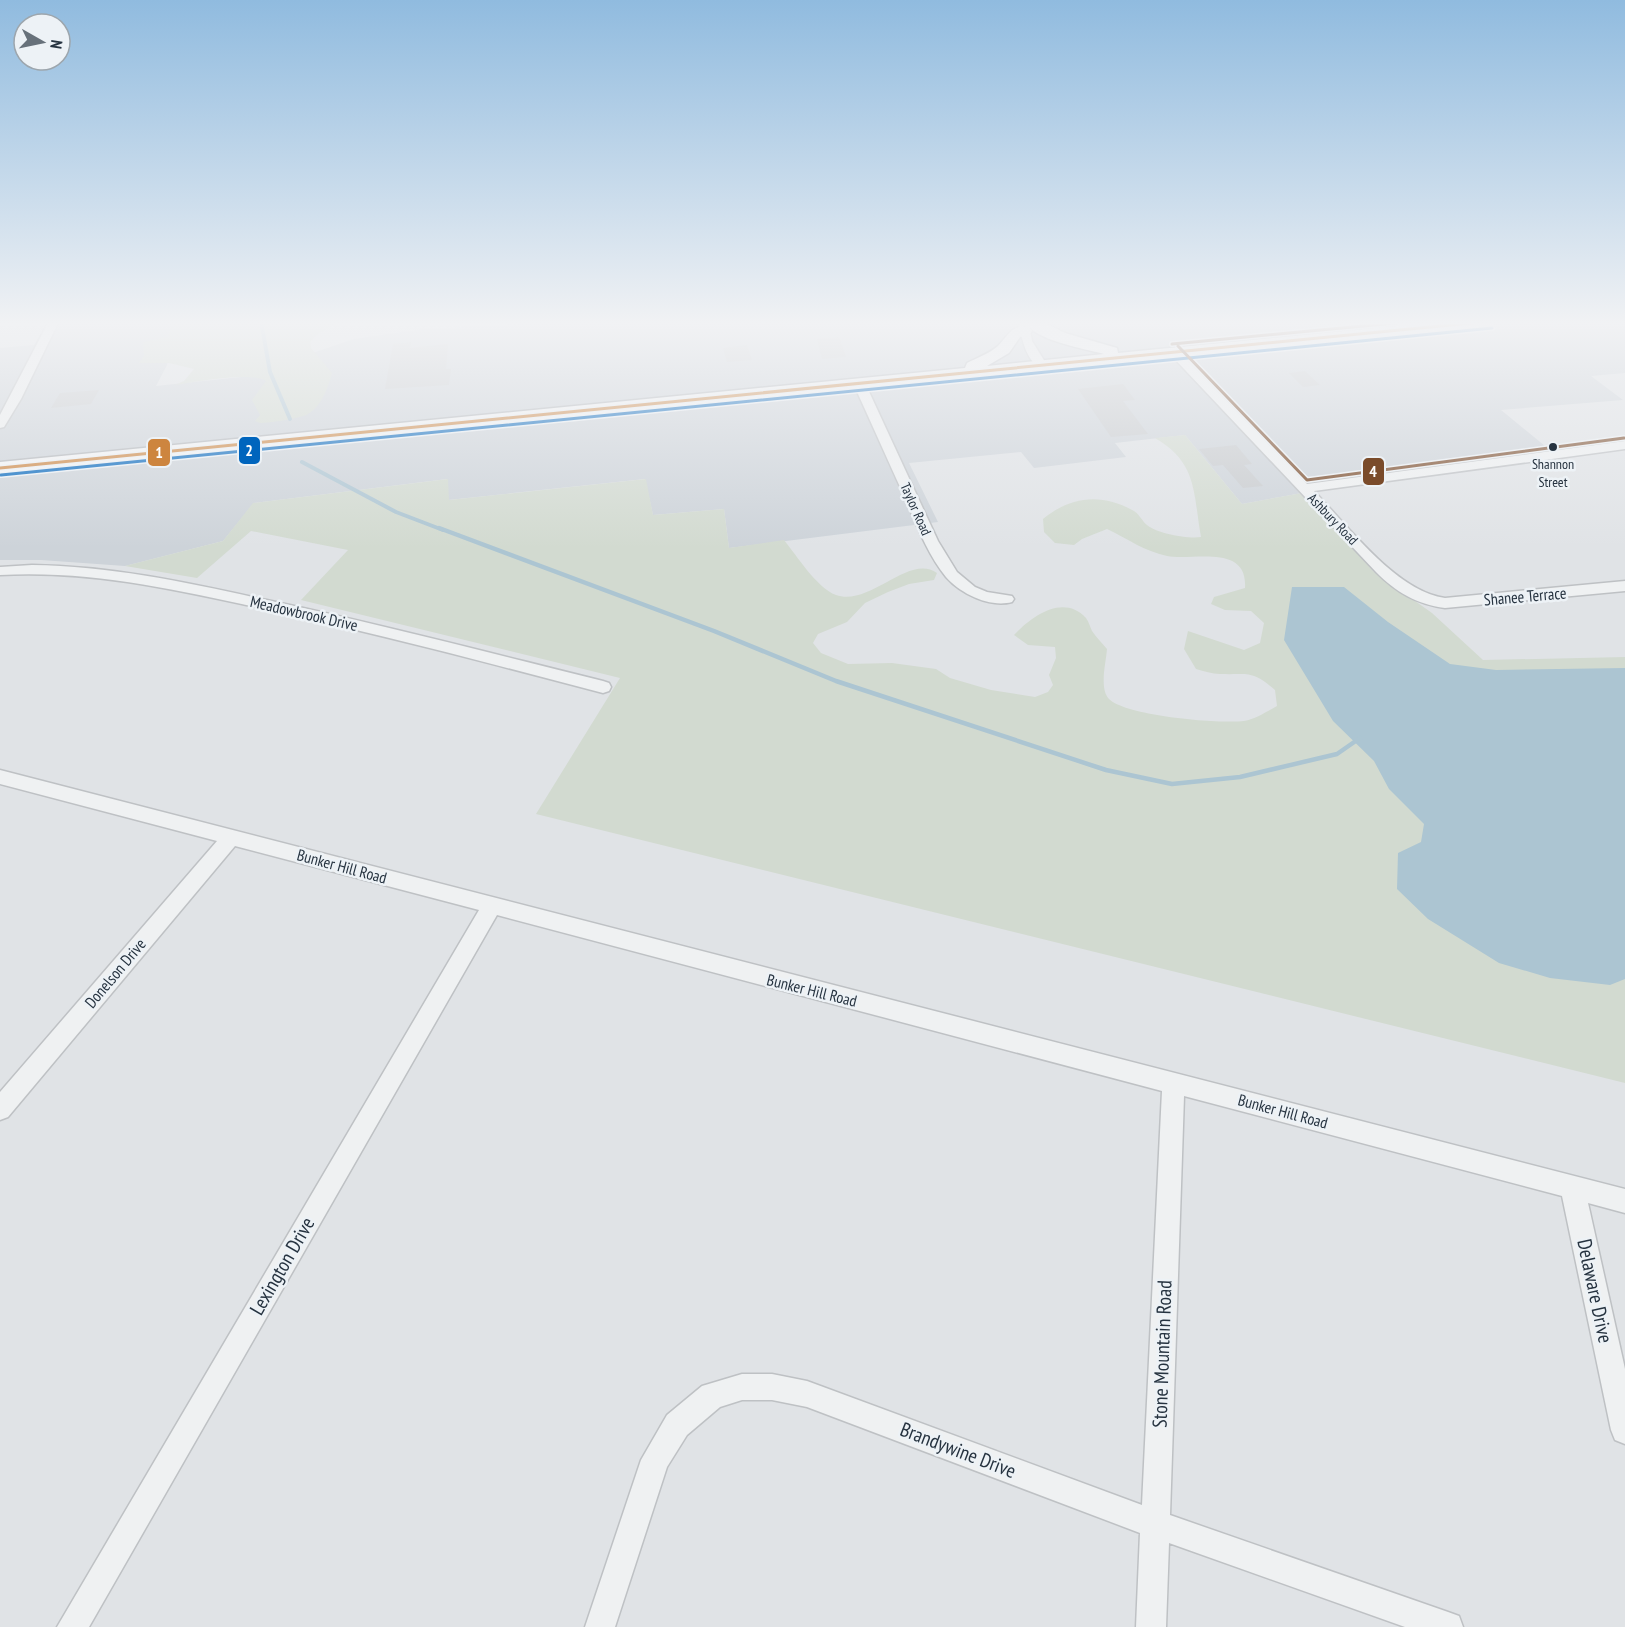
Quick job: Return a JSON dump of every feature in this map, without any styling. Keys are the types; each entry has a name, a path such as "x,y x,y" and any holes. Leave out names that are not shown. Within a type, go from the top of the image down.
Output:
{"highway":[{"path":"0,468 718,397"}],"street":[{"path":"0,424 15,397"},
{"name":"Taylor Road","path":"865,397 931,541 952,575 958,582 977,593 1007,599"},
{"name":"Ashbury Road","path":"1217,397 1392,580 1402,589 1425,600"},
{"path":"1304,488 1625,445"},
{"name":"Meadowbrook Drive","path":"0,571 34,568 83,569 175,583 292,609 603,687"},
{"name":"Shanee Terrace","path":"1425,600 1445,603 1625,586"},
{"name":"Bunker Hill Road","path":"0,777 805,989 1173,1082 1625,1201"},
{"name":"Donelson Drive","path":"0,1109 231,837"},
{"name":"Lexington Drive","path":"72,1627 492,905"},
{"name":"Stone Mountain Road","path":"1151,1627 1173,1082"},
{"name":"Delaware Drive","path":"1572,1187 1625,1430"},
{"name":"Brandywine Drive","path":"600,1627 655,1460 677,1425 712,1396 742,1387 772,1387 807,1394 1155,1524 1448,1627"}],"shaded area":[{"path":"0,397 1619,397 1623,400 1501,410 1551,451 1308,477 1302,493 1242,504 1185,435 1115,443 1126,457 1034,468 1021,452 909,463 938,522 729,548 724,509 653,515 645,479 448,500 447,479 254,503 223,541 125,566 41,560 0,560"},
{"path":"254,397 323,397 308,414 260,423 255,421 260,415 252,400"},
{"path":"1185,435 1242,504 1302,493 1374,572 1432,613 1483,660 1625,657 1625,1083 536,814 620,678 301,600 348,550 251,531 197,578 125,566 223,541 253,503 448,479 449,500 646,479 653,515 724,509 729,548 784,540 815,579 836,595 849,597 862,594 914,570 926,569 937,573 934,580 909,584 865,603 847,622 818,634 813,643 821,653 848,664 892,663 936,669 950,678 991,690 1035,697 1048,692 1053,685 1049,675 1056,658 1055,647 1028,645 1014,635 1038,615 1048,610 1067,608 1077,611 1086,618 1092,631 1107,649 1104,689 1109,699 1134,710 1174,718 1244,721 1277,706 1275,690 1255,676 1217,674 1196,669 1184,649 1188,631 1244,650 1260,643 1264,623 1251,611 1225,610 1211,604 1214,597 1245,588 1244,574 1238,565 1228,559 1217,557 1178,557 1159,554 1107,529 1082,539 1074,545 1055,543 1044,532 1043,519 1054,511 1076,502 1099,500 1110,501 1134,511 1147,525 1158,531 1201,537 1194,493 1186,469 1169,448 1155,438"}],"water":[{"path":"1292,587 1344,587 1388,622 1450,664 1496,670 1625,668 1625,979 1610,985 1550,978 1499,963 1428,919 1397,889 1398,853 1421,842 1424,824 1389,789 1374,761 1333,721 1284,640"}],"building":[{"path":"58,397 95,397 91,404 51,408"},
{"path":"1083,397 1133,397 1135,400 1123,401 1148,434 1111,437"},
{"path":"1236,445 1252,464 1244,465 1263,486 1243,488 1223,465 1213,466 1199,449"}],"waterway":[{"path":"281,397 290,419"},
{"path":"302,462 396,512 443,530"},
{"path":"439,528 714,631 836,681 1106,770 1172,784 1240,777 1337,754 1360,738"}],"transit line":[{"name":"1","path":"0,468 721,397"},
{"name":"2","path":"1,475 793,397"},
{"name":"4","path":"1227,397 1307,480 1624,438"}],"place":[{"name":"Shannon Street","path":"1553,447"}]}
